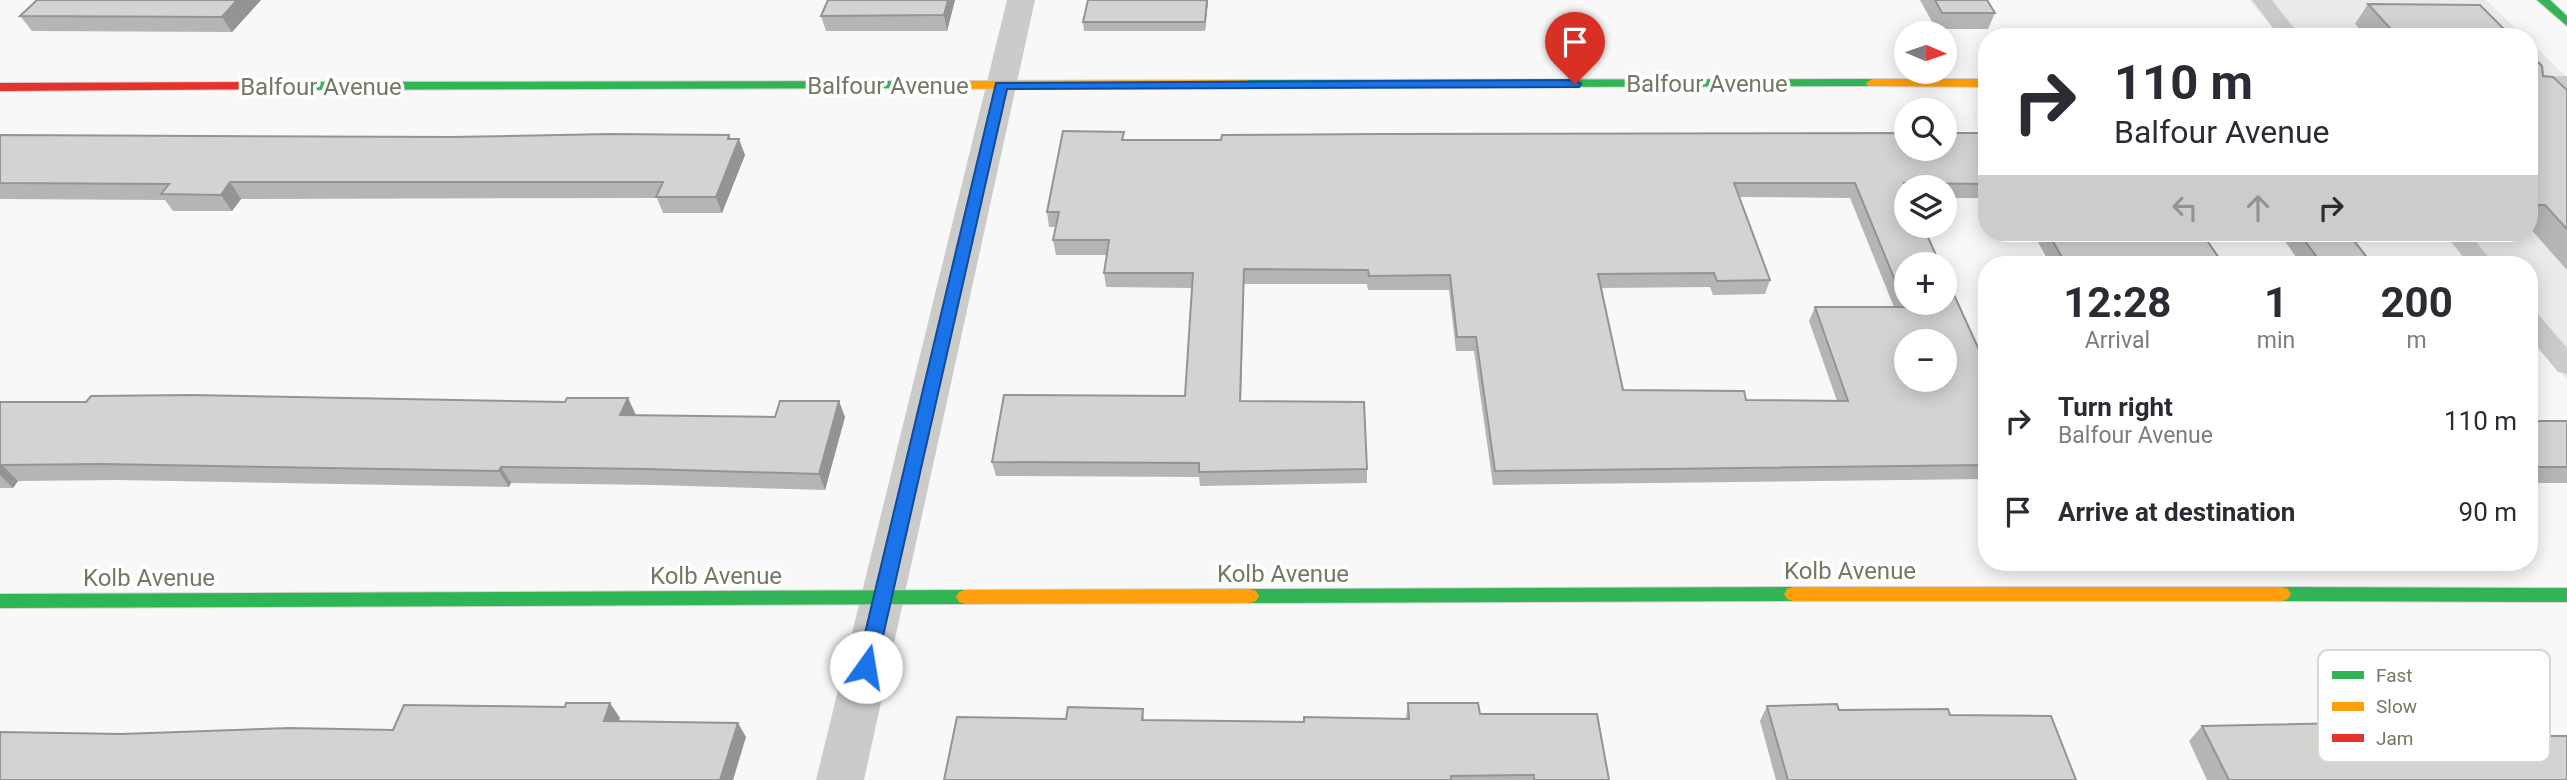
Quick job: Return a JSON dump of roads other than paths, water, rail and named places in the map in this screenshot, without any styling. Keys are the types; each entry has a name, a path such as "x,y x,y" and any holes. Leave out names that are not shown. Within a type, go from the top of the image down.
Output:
{"street":[{"path":"840,780 1021,0"},
{"path":"2543,0 2567,22"},
{"name":"Balfour Avenue","path":"0,87 1978,83"},
{"path":"2538,86 2567,85"},
{"name":"Kolb Avenue","path":"0,601 1931,593 2567,595"}],"lane":[{"path":"2262,0 2284,28"},
{"path":"2464,242 2475,256"},
{"path":"2538,331 2567,365"}]}
